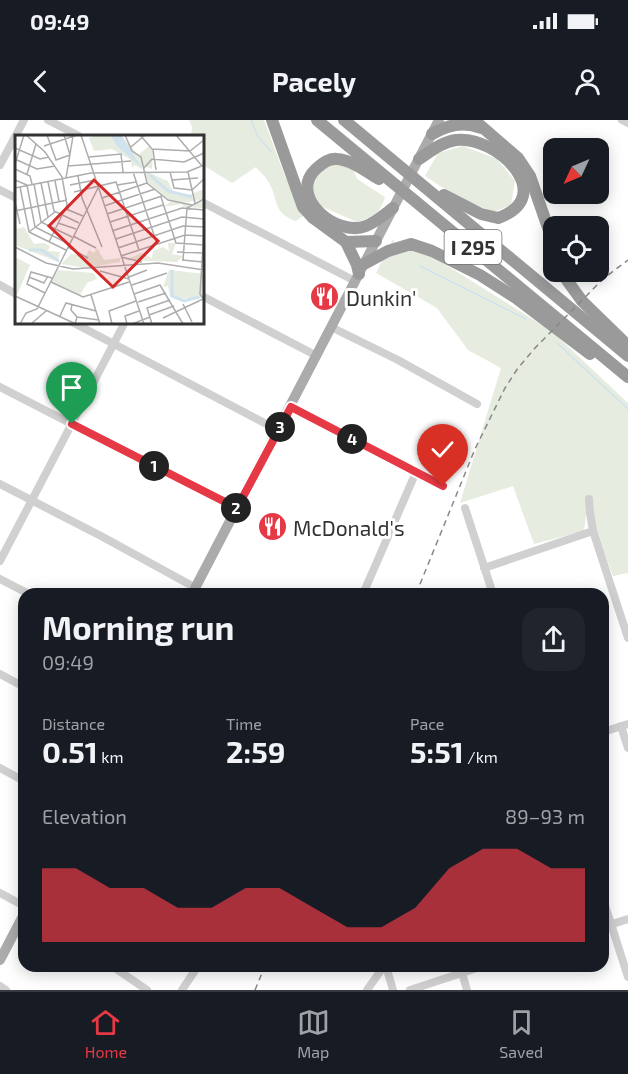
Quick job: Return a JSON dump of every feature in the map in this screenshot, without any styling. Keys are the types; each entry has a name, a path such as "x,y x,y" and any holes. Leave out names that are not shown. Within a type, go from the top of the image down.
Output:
{"highway":[{"path":"272,120 303,207 313,218 346,242 359,273 388,251 411,244 432,251 480,275 516,298 628,383"},
{"name":"I 295","path":"316,120 628,377"},
{"name":"I 295","path":"344,120 628,356"},
{"path":"474,120 518,158 530,176 544,216"},
{"path":"432,134 446,126 461,125 478,127 489,134"},
{"path":"378,148 447,197 481,214 498,218 505,215 520,200 523,190 518,169 493,150 479,143 459,140 445,143 417,163"},
{"path":"393,208 365,226 351,227 333,222 318,212 311,203 306,188 308,178 322,163 339,159 350,162 423,206"},
{"path":"346,242 376,241"},
{"path":"568,282 582,302 628,346"}],"main road":[{"path":"196,588 439,120"},
{"path":"0,960 18,926"}],"street":[{"path":"16,135 24,120"},
{"path":"48,120 78,135"},
{"path":"622,120 628,123"},
{"path":"0,165 15,137"},
{"path":"0,190 15,198"},
{"path":"204,203 359,273"},
{"path":"0,285 15,293"},
{"path":"204,297 317,356"},
{"path":"76,324 278,430"},
{"path":"0,561 124,324"},
{"path":"331,327 398,360 477,404"},
{"path":"0,387 237,508"},
{"path":"291,407 443,486"},
{"path":"366,588 416,472"},
{"path":"0,484 189,588"},
{"path":"590,499 593,531 628,638"},
{"path":"465,508 491,588"},
{"path":"484,568 593,531"},
{"path":"0,579 18,588"},
{"path":"0,674 18,684"},
{"path":"609,730 624,725 628,748"},
{"path":"0,768 18,778"},
{"path":"0,893 18,903"},
{"path":"609,925 628,919"},
{"path":"609,931 628,977"},
{"path":"121,972 147,990"},
{"path":"182,990 194,972"},
{"path":"367,990 380,972"},
{"path":"387,972 393,990"},
{"path":"410,990 454,972"},
{"path":"462,972 467,990"},
{"path":"0,986 6,990"}],"shaded area":[{"path":"189,120 264,120 286,179 312,192 313,176 324,163 353,168 357,179 385,197 383,203 375,214 357,222 318,205 296,221 288,218 280,210 269,183 256,167 232,183 204,166 204,135 191,135 192,127"},
{"path":"463,146 497,159 515,181 511,205 493,212 454,195 425,176 438,153"},
{"path":"393,239 398,248 422,250 545,327 628,403 628,573 613,576 587,508 584,531 534,544 513,486 460,503 501,368 468,350 437,308 376,273"}],"waterway":[{"path":"251,120 258,137 271,151"},
{"path":"420,266 526,319"},
{"path":"557,343 628,409"}],"railway":[{"path":"418,588 475,449 505,388 535,348 603,279 628,260"},
{"path":"255,990 262,972"}],"place":[{"name":"Dunkin'","path":"325,297"},
{"name":"McDonald's","path":"272,527"}],"route":[{"path":"72,424 237,508 291,407 443,486"}]}
